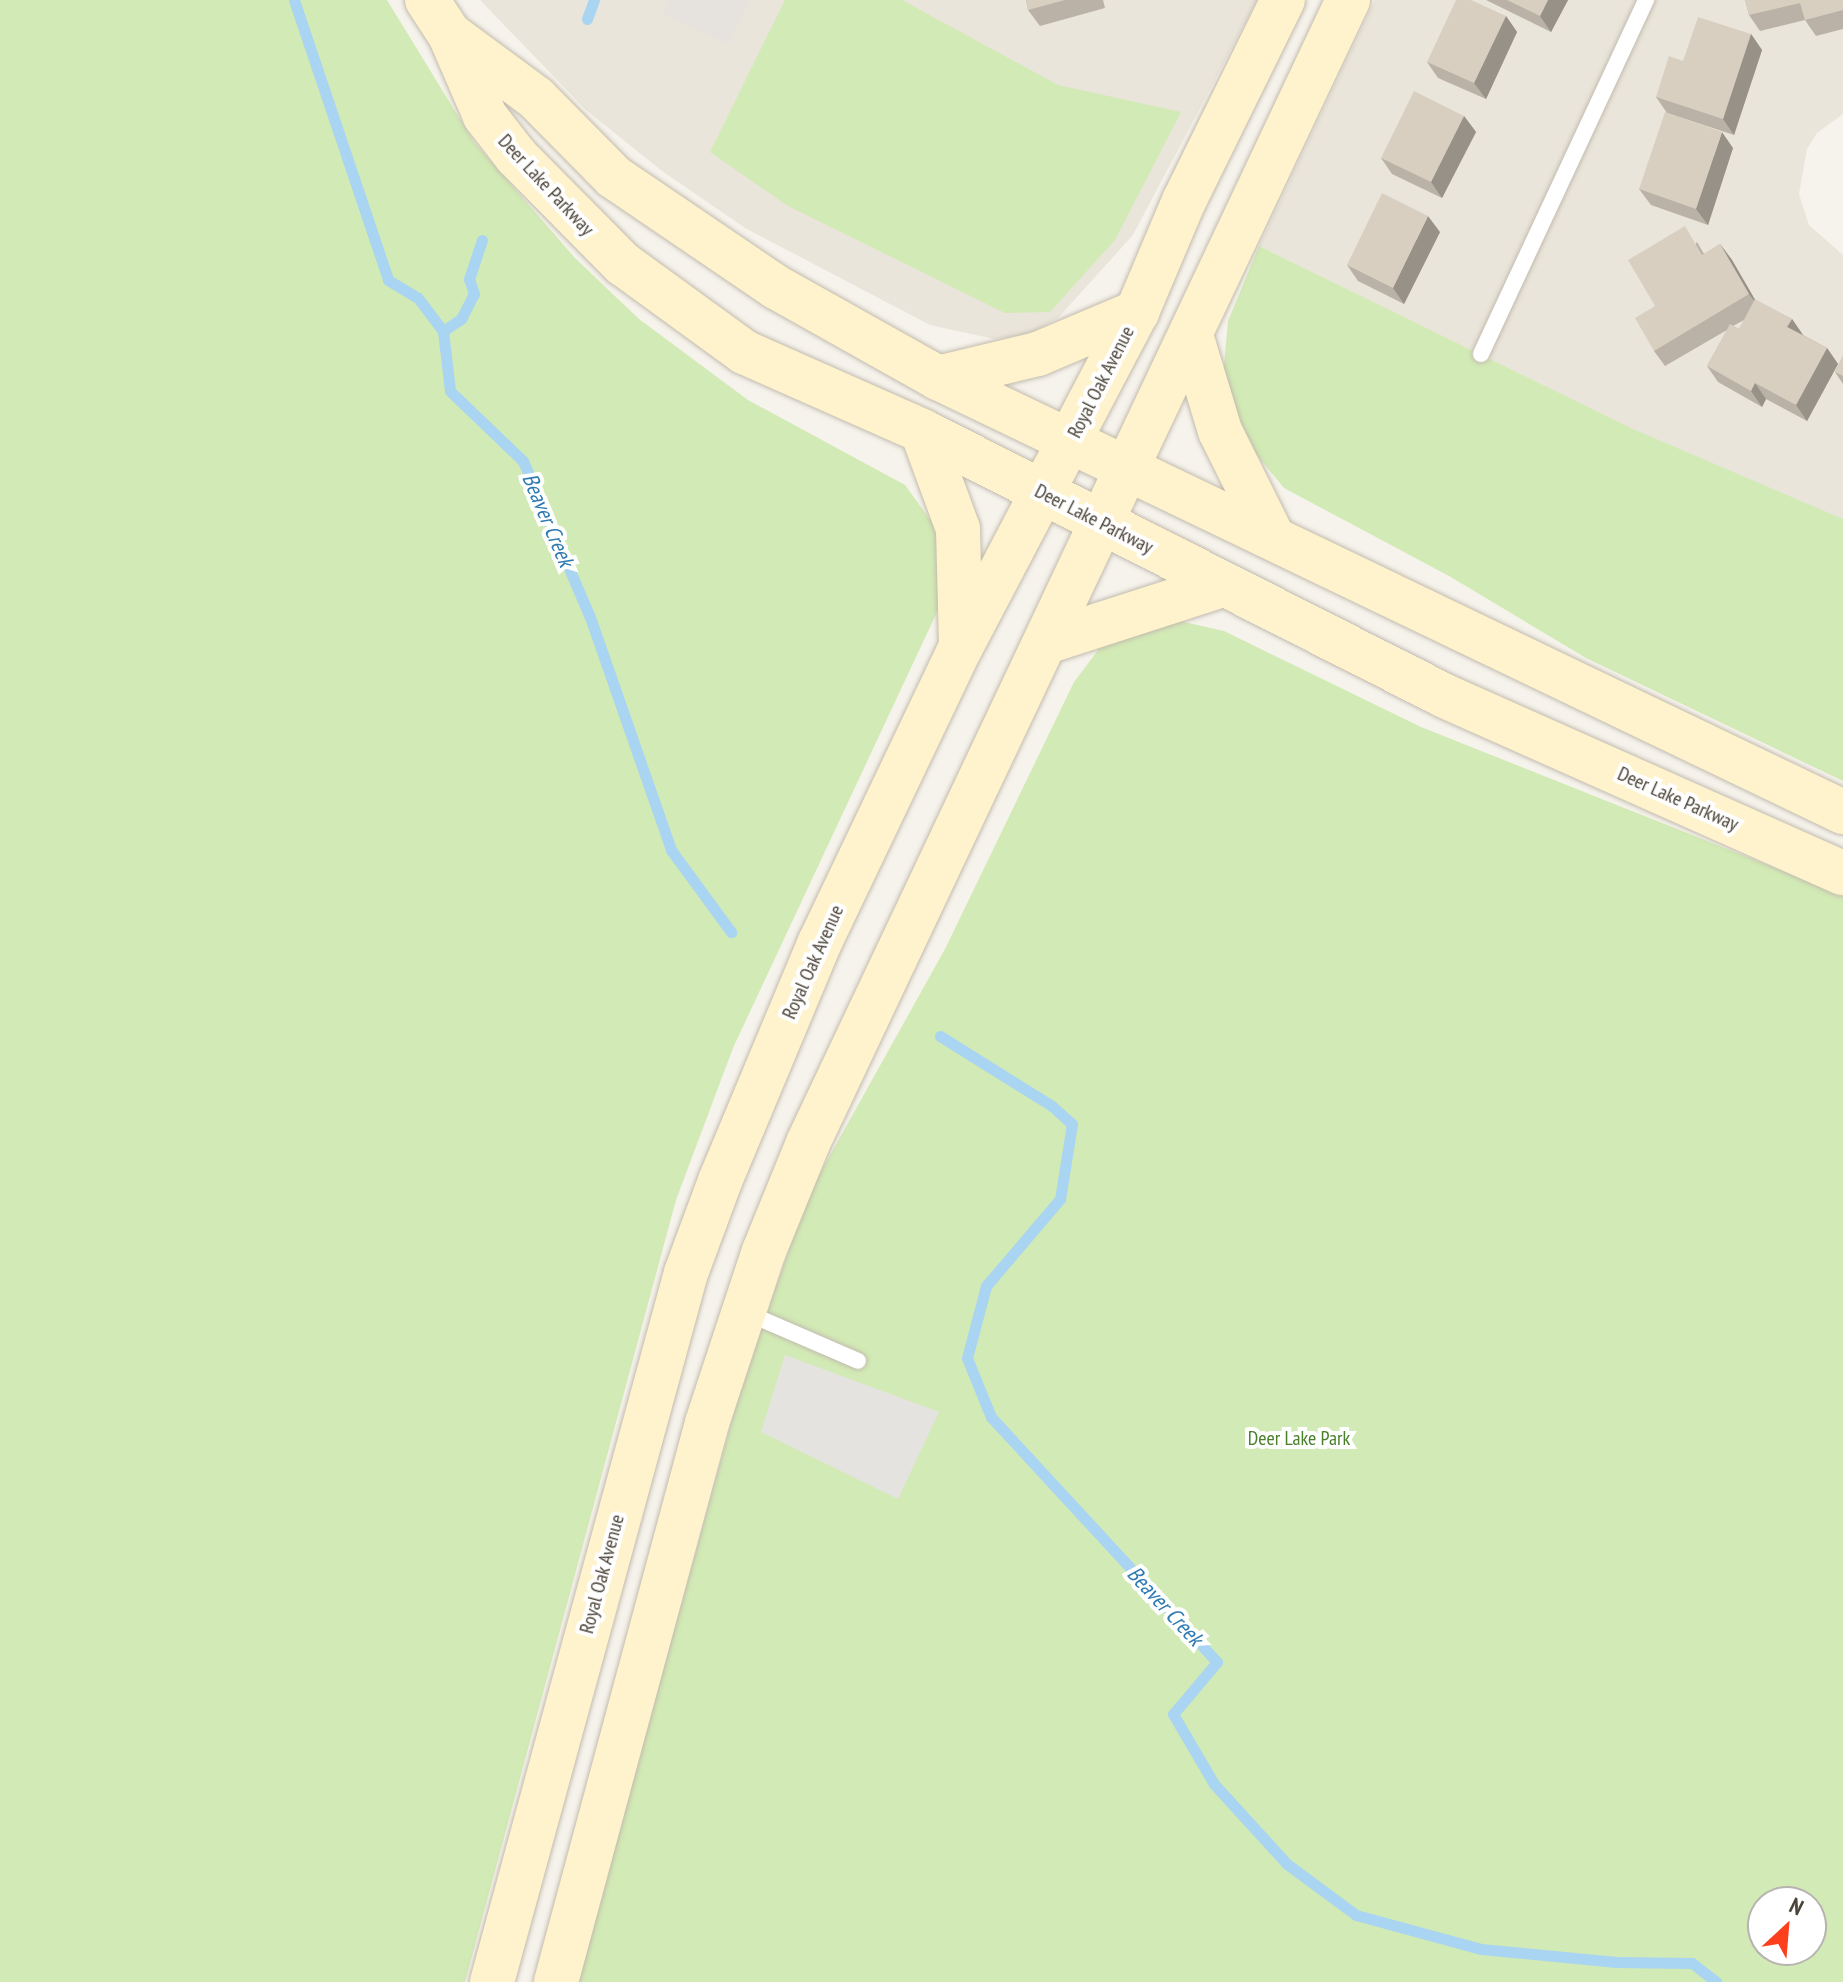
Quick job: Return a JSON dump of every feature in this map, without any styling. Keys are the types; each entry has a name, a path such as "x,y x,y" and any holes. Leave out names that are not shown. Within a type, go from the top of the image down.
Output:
{"main road":[{"name":"Royal Oak Avenue","path":"492,1982 686,1273 820,942 961,647 1137,312 1184,201 1283,0"},
{"path":"556,1982 742,1310 808,1143 1348,0"},
{"name":"Deer Lake Parkway","path":"438,17 536,98 626,186 776,287 938,378 1843,812"},
{"name":"Deer Lake Parkway","path":"438,17 485,116 516,156 623,264 744,352 922,431 1445,696 1843,873"},
{"path":"938,378 1038,354 1137,312"},
{"path":"1191,335 1220,431 1273,538"},
{"path":"922,431 958,529 961,647"},
{"path":"1046,642 1223,585"}],"lane":[{"path":"1481,354 1646,0"},
{"path":"742,1310 858,1361"}],"shaded area":[{"path":"480,0 1257,0 1133,235 1058,318 1029,334 994,339 930,325 745,228 662,171 586,110"},
{"path":"669,0 749,0 727,44 663,14"},
{"path":"1375,0 1843,0 1843,114 1817,133 1807,149 1799,194 1809,225 1843,255 1843,533 1259,246"},
{"path":"785,1355 939,1412 898,1499 761,1432"}],"green space":[{"path":"0,0 387,0 474,142 575,258 639,319 748,400 905,485 939,532 938,610 733,1048 676,1200 465,1982 0,1982"},
{"path":"785,0 902,0 1058,85 1181,112 1115,240 1050,312 1005,313 788,206 710,152"},
{"path":"1259,246 1633,429 1843,519 1843,781 1586,658 1449,576 1284,488 1246,442 1223,376 1228,321"},
{"name":"Deer Lake Park","path":"1175,620 1224,631 1421,727 1843,895 1843,1982 577,1982 743,1380 809,1193 945,949 1074,682 1102,645"}],"building":[{"path":"1026,0 1065,0 1028,10"},
{"path":"1456,0 1471,0 1506,16 1474,83 1427,62"},
{"path":"1507,0 1548,0 1540,16"},
{"path":"1745,0 1843,0 1843,10 1805,20 1800,3 1749,15"},
{"path":"1698,17 1751,34 1723,119 1656,97 1669,56 1683,61"},
{"path":"1414,91 1464,116 1431,182 1381,158"},
{"path":"1665,112 1722,132 1696,209 1639,189"},
{"path":"1382,193 1428,216 1393,288 1347,265"},
{"path":"1685,226 1702,255 1720,244 1749,294 1654,351 1635,318 1655,306 1628,260"},
{"path":"1755,299 1792,319 1787,327 1827,348 1796,405 1755,383 1751,391 1707,366 1730,324 1739,329"},
{"path":"1843,356 1843,376 1835,372"}],"waterway":[{"name":"Beaver Creek","path":"294,0 388,280 418,298 443,331 450,391 523,461 590,617 671,850 731,932"},
{"path":"587,19 594,0"},
{"path":"443,331 461,319 474,294 469,279 482,240"},
{"name":"Beaver Creek","path":"940,1036 1052,1106 1072,1124 1060,1199 986,1286 967,1358 991,1417 1217,1662 1173,1714 1214,1784 1287,1864 1356,1915 1481,1949 1616,1962 1692,1963 1716,1982"}]}
